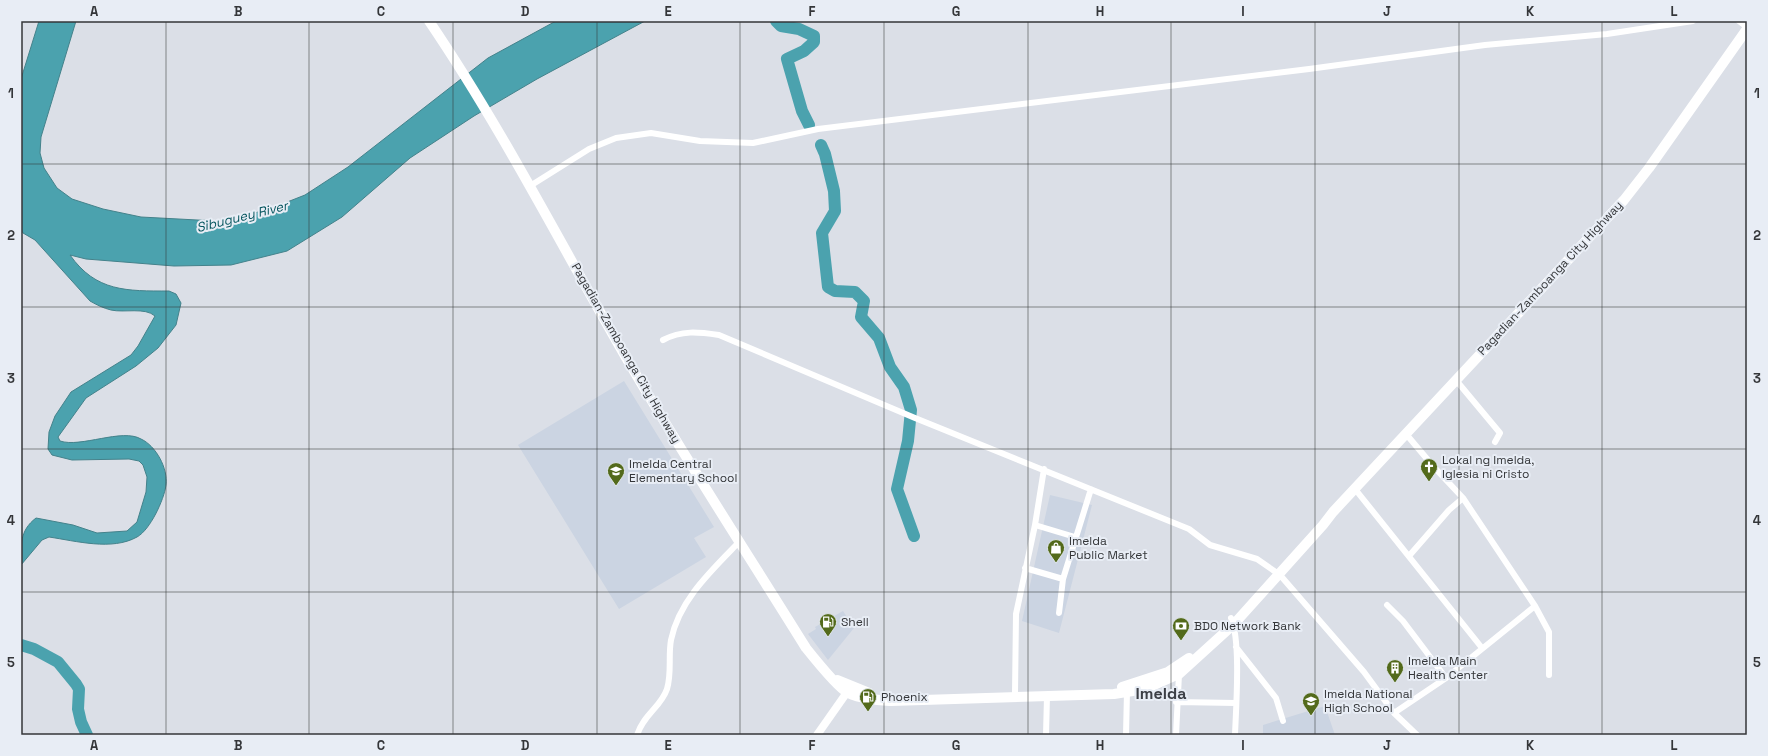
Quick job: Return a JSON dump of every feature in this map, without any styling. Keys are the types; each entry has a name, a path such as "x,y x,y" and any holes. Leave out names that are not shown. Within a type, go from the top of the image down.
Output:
{"highway":[{"name":"Pagadian-Zamboanga City Highway","path":"429,21 456,61 497,128 629,362 806,648 832,677 850,690 865,698 891,701 1102,695 1126,689 1168,672 1208,643 1232,621"},
{"name":"Pagadian-Zamboanga City Highway","path":"850,690 888,696 1145,689 1179,674 1232,621 1406,434 1455,379 1624,200 1649,168 1747,28"}],"main road":[{"path":"817,735 850,690"}],"street":[{"path":"530,186 589,149 616,138 651,133 700,141 753,143 818,129 1309,69 1485,45 1608,34 1693,21"},
{"path":"1739,21 1747,28"},
{"path":"663,340 675,334 694,332 719,335 915,418 1190,529 1210,545 1257,559 1277,573 1364,672 1394,714 1416,735"},
{"path":"1455,379 1500,433 1495,442"},
{"path":"1406,434 1463,498 1535,606 1549,632 1549,675"},
{"path":"1015,693 1015,620 1035,525 1044,470"},
{"path":"1059,614 1063,579 1091,489"},
{"path":"1355,489 1482,648"},
{"path":"1409,556 1449,510 1463,498"},
{"path":"1035,525 1075,537"},
{"path":"637,735 646,717 663,698 667,689 670,642 679,613 707,577 740,542"},
{"path":"1025,568 1063,579"},
{"path":"1387,605 1403,621 1446,678"},
{"path":"1394,714 1446,678 1535,606"},
{"path":"1232,621 1236,647 1236,735"},
{"path":"1236,647 1276,698 1283,721"},
{"path":"1176,735 1176,702 1179,674"},
{"path":"1126,689 1126,735"},
{"path":"1046,735 1048,696"},
{"path":"1176,702 1236,703"}],"shaded area":[{"name":"Imelda Central Elementary School","path":"624,381 714,527 694,538 706,557 619,609 518,445"},
{"name":"Imelda Public Market","path":"1050,495 1092,505 1059,633 1022,621"},
{"path":"843,611 854,628 828,660 808,634 816,629 815,627"},
{"name":"Imelda National High School","path":"1325,706 1335,735 1263,735 1263,725"}],"water":[{"path":"39,21 76,21 41,137 40,153 44,168 57,188 72,199 103,209 141,217 216,221 244,216 272,208 305,195 348,167 488,58 556,21 645,21 537,79 474,116 410,158 342,217 287,251 231,265 174,266 86,259 70,255 80,267 102,283 114,287 139,291 169,291 176,294 181,303 176,325 158,348 136,366 86,398 58,437 60,441 69,442 123,436 133,436 141,439 152,447 160,458 165,472 166,485 156,514 147,528 137,537 116,543 94,544 49,537 42,540 21,565 22,539 26,528 36,518 73,525 97,533 127,531 137,522 146,492 147,477 143,465 139,461 129,459 72,460 52,455 48,449 49,432 55,416 71,392 131,355 138,346 155,316 151,313 140,311 111,310 90,301 35,240 23,233 21,229 21,79"}],"waterway":[{"path":"776,21 781,26 799,29 814,36 814,42 804,51 787,59 802,111 809,125"},
{"path":"821,145 825,154 834,191 835,211 822,233 828,287 835,291 855,292 864,301 861,317 879,338 890,367 904,387 911,410 908,441 897,489 914,536"},
{"path":"21,645 34,649 58,662 76,684 79,689 78,709 81,722 87,735"}],"place":[{"name":"Lokal ng Imelda, Iglesia ni Cristo","path":"1429,482"},
{"name":"Imelda Central Elementary School","path":"616,486"},
{"name":"Imelda Public Market","path":"1056,563"},
{"name":"Shell","path":"828,637"},
{"name":"BDO Network Bank","path":"1181,641"},
{"name":"Imelda Main Health Center","path":"1395,683"},
{"name":"Phoenix","path":"868,712"},
{"name":"Imelda National High School","path":"1311,716"}],"district":[{"name":"Imelda","path":"1161,693"}],"water label":[{"name":"Sibuguey River","path":"242,216"}]}
